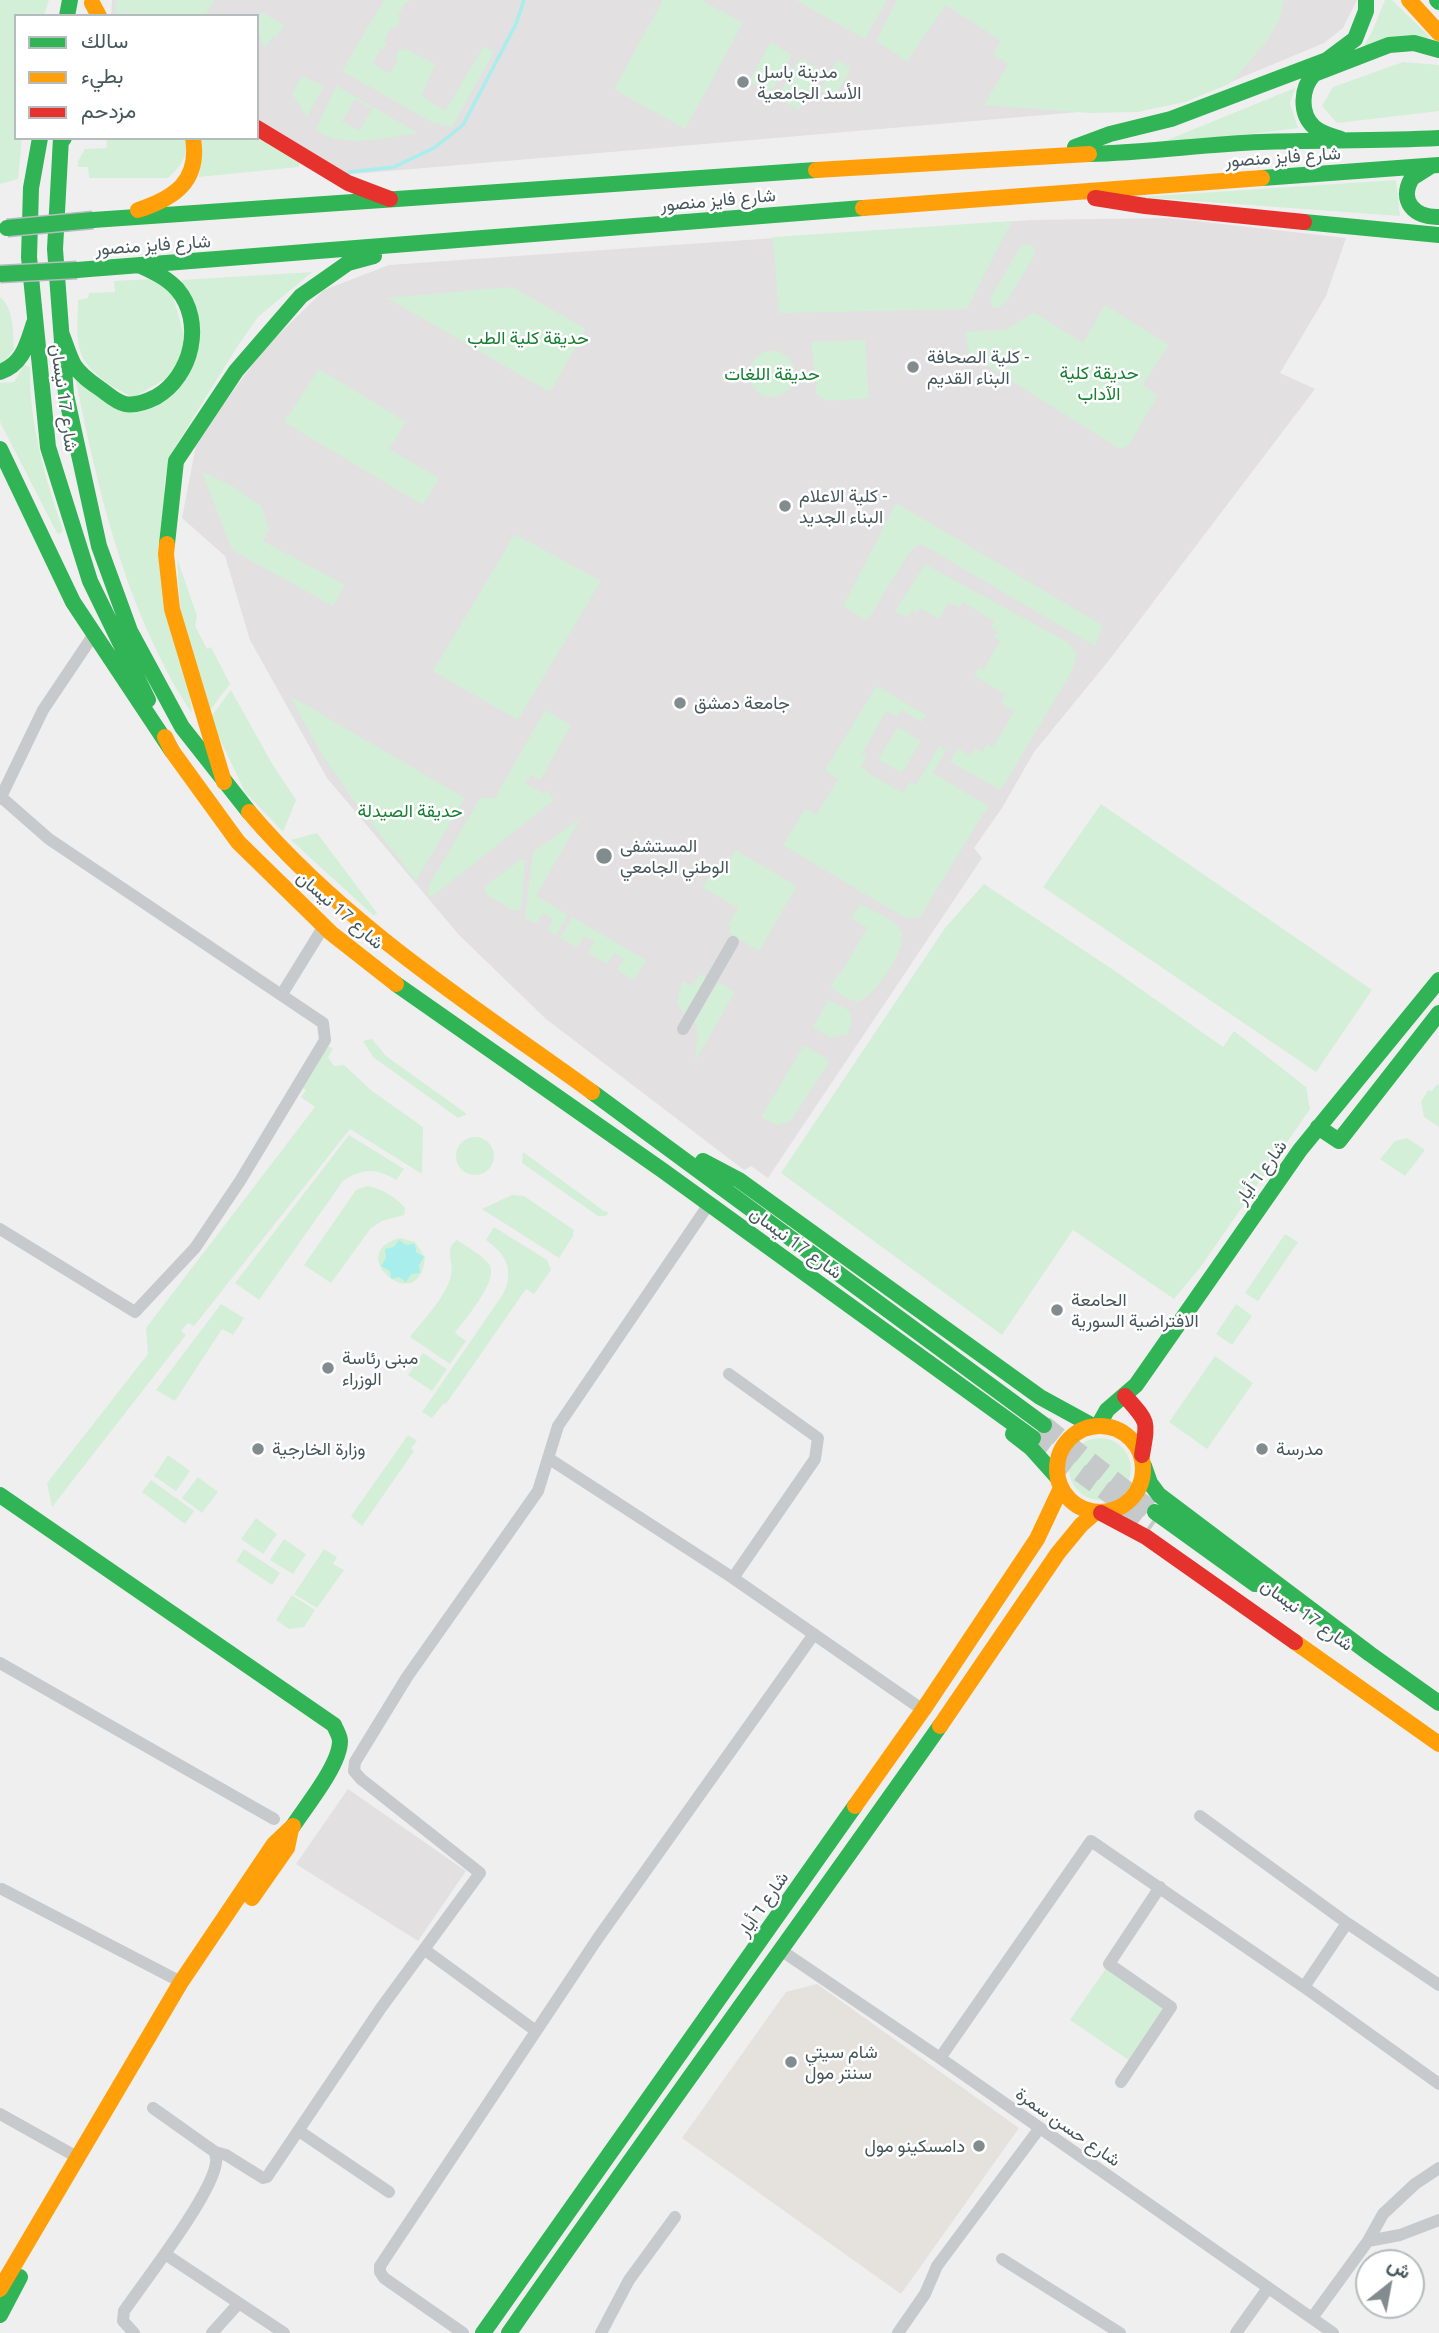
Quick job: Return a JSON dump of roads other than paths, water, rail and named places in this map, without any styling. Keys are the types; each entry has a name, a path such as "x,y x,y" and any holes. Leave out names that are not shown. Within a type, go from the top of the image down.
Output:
{"main road":[{"path":"1056,154 1110,134 1171,119 1328,60 1355,39 1366,11 1366,0"},
{"path":"1409,0 1439,33"},
{"path":"1350,142 1316,129 1308,116 1303,95 1304,88 1314,74 1384,45 1414,42 1439,50"},
{"path":"259,129 348,183 396,201"},
{"name":"شارع فايز منصور","path":"2,227 1056,154 1129,153 1260,142 1439,138"},
{"name":"شارع 17 نيسان","path":"40,140 32,188 29,257 48,447 90,581 172,751 238,842 324,926 403,989 712,1206 1033,1438"},
{"name":"شارع 17 نيسان","path":"62,140 55,249 66,395 99,546 130,631 182,727 224,782 274,841 378,937 1044,1424"},
{"path":"93,220 127,214 167,200 181,188 190,174 194,158 193,140"},
{"path":"1435,165 1412,178 1407,197 1413,209 1423,216 1439,217"},
{"name":"شارع فايز منصور","path":"0,274 141,266 1435,165"},
{"path":"1068,192 1144,206 1439,236"},
{"path":"224,782 172,610 166,554 176,461 236,371 301,296 348,263 417,243"},
{"path":"62,335 75,367 110,397 125,404 145,402 170,388 181,376 189,360 192,337 190,320 181,294 163,275 141,266"},
{"path":"0,372 11,370 22,356 34,323"},
{"path":"2,455 73,602 172,751"},
{"name":"شارع ٦ أيار","path":"1095,1426 1119,1398 1136,1385 1318,1127 1439,980"},
{"path":"1318,1127 1339,1141 1439,1013"},
{"path":"1408,1018 1424,1032"},
{"path":"676,1153 709,1164 739,1180 1040,1397 1073,1417 1095,1426 1116,1428 1127,1435 1136,1444 1150,1483 1159,1495 1439,1703"},
{"path":"712,1206 736,1233 1031,1448 1070,1500 1146,1537 1439,1744"},
{"path":"509,2333 648,2133 782,1951 1069,1538 1099,1513 1111,1511 1129,1502 1140,1486 1147,1424 1145,1418 1125,1396"},
{"path":"1059,1483 1059,1454 1064,1444 1072,1436 1095,1426"},
{"name":"شارع ٦ أيار","path":"483,2333 923,1710 1037,1539 1059,1483"},
{"path":"0,1494 334,1725 340,1739 332,1766 291,1829 274,1844 181,1982 0,2289"},
{"name":"شارع 17 نيسان","path":"1439,1714 1154,1519 1439,1736"},
{"path":"991,1608 1012,1623"},
{"path":"0,2315 187,1991 287,1848 291,1829"}],"street":[{"path":"0,1229 135,1312 195,1248 240,1181 325,1040 323,1023 49,839 0,798 43,710 94,634"},
{"path":"282,994 324,926"},
{"path":"683,1029 733,942"},
{"path":"153,2108 215,2151 263,2178 267,2177 382,2008 480,1873 361,1779 354,1771 355,1762 407,1677 538,1490 558,1426 712,1206"},
{"path":"729,1374 818,1438 815,1458 733,1578"},
{"path":"548,1458 733,1578 923,1710"},
{"path":"463,2333 384,2278 380,2266 598,1938 814,1634"},
{"path":"0,1663 274,1819"},
{"path":"1200,1816 1347,1923 1439,1985"},
{"path":"940,2058 1091,1841 1304,1987 1439,2084"},
{"path":"1121,2081 1171,2007 1109,1964 1160,1887"},
{"path":"2,1889 181,1982"},
{"path":"1304,1987 1347,1923"},
{"path":"425,1950 536,2031"},
{"name":"شارع حسن سمرة","path":"782,1951 1333,2333"},
{"path":"0,2114 78,2157"},
{"path":"898,2333 925,2294 937,2266 1039,2129"},
{"path":"299,2131 389,2192"},
{"path":"134,2333 123,2321 124,2311 165,2254 213,2175 215,2151"},
{"path":"1312,2318 1368,2241 1383,2214 1397,2199 1439,2168"},
{"path":"601,2333 629,2280 675,2217"},
{"path":"1368,2241 1400,2235 1439,2220"},
{"path":"165,2254 284,2333"},
{"path":"1002,2259 1120,2333"},
{"path":"1236,2333 1268,2288"},
{"path":"212,2333 239,2303"}],"water":[{"path":"399,1240 406,1245 415,1244 416,1252 424,1257 419,1265 420,1273 411,1274 406,1282 399,1277 391,1279 390,1271 381,1266 386,1258 385,1249 394,1247"}],"waterway":[{"path":"349,172 394,167 434,148 463,125 516,24 524,0"}],"tunnel":[{"path":"1044,1425 1151,1510"},
{"path":"1033,1438 1153,1526"}],"place":[{"name":"مدينة باسل الأسد الجامعية","path":"743,82"},
{"name":"كلية الصحافة - البناء القديم","path":"913,367"},
{"name":"كلية الاعلام - البناء الجديد","path":"785,506"},
{"name":"جامعة دمشق","path":"680,703"},
{"name":"المستشفى الوطني الجامعي","path":"604,856"},
{"name":"الحامعة الافتراضية السورية","path":"1057,1310"},
{"name":"مبنى رئاسة الوزراء","path":"328,1368"},
{"name":"وزارة الخارجية","path":"258,1449"},
{"name":"مدرسة","path":"1262,1449"},
{"name":"شام سيتي سنتر مول","path":"791,2062"},
{"name":"دامسكينو مول","path":"979,2146"}],"park label":[{"name":"حديقة كلية الطب","path":"528,338"},
{"name":"حديقة اللغات","path":"772,374"},
{"name":"حديقة كلية الآداب","path":"1099,383"},
{"name":"حديقة الصيدلة","path":"410,811"}]}
